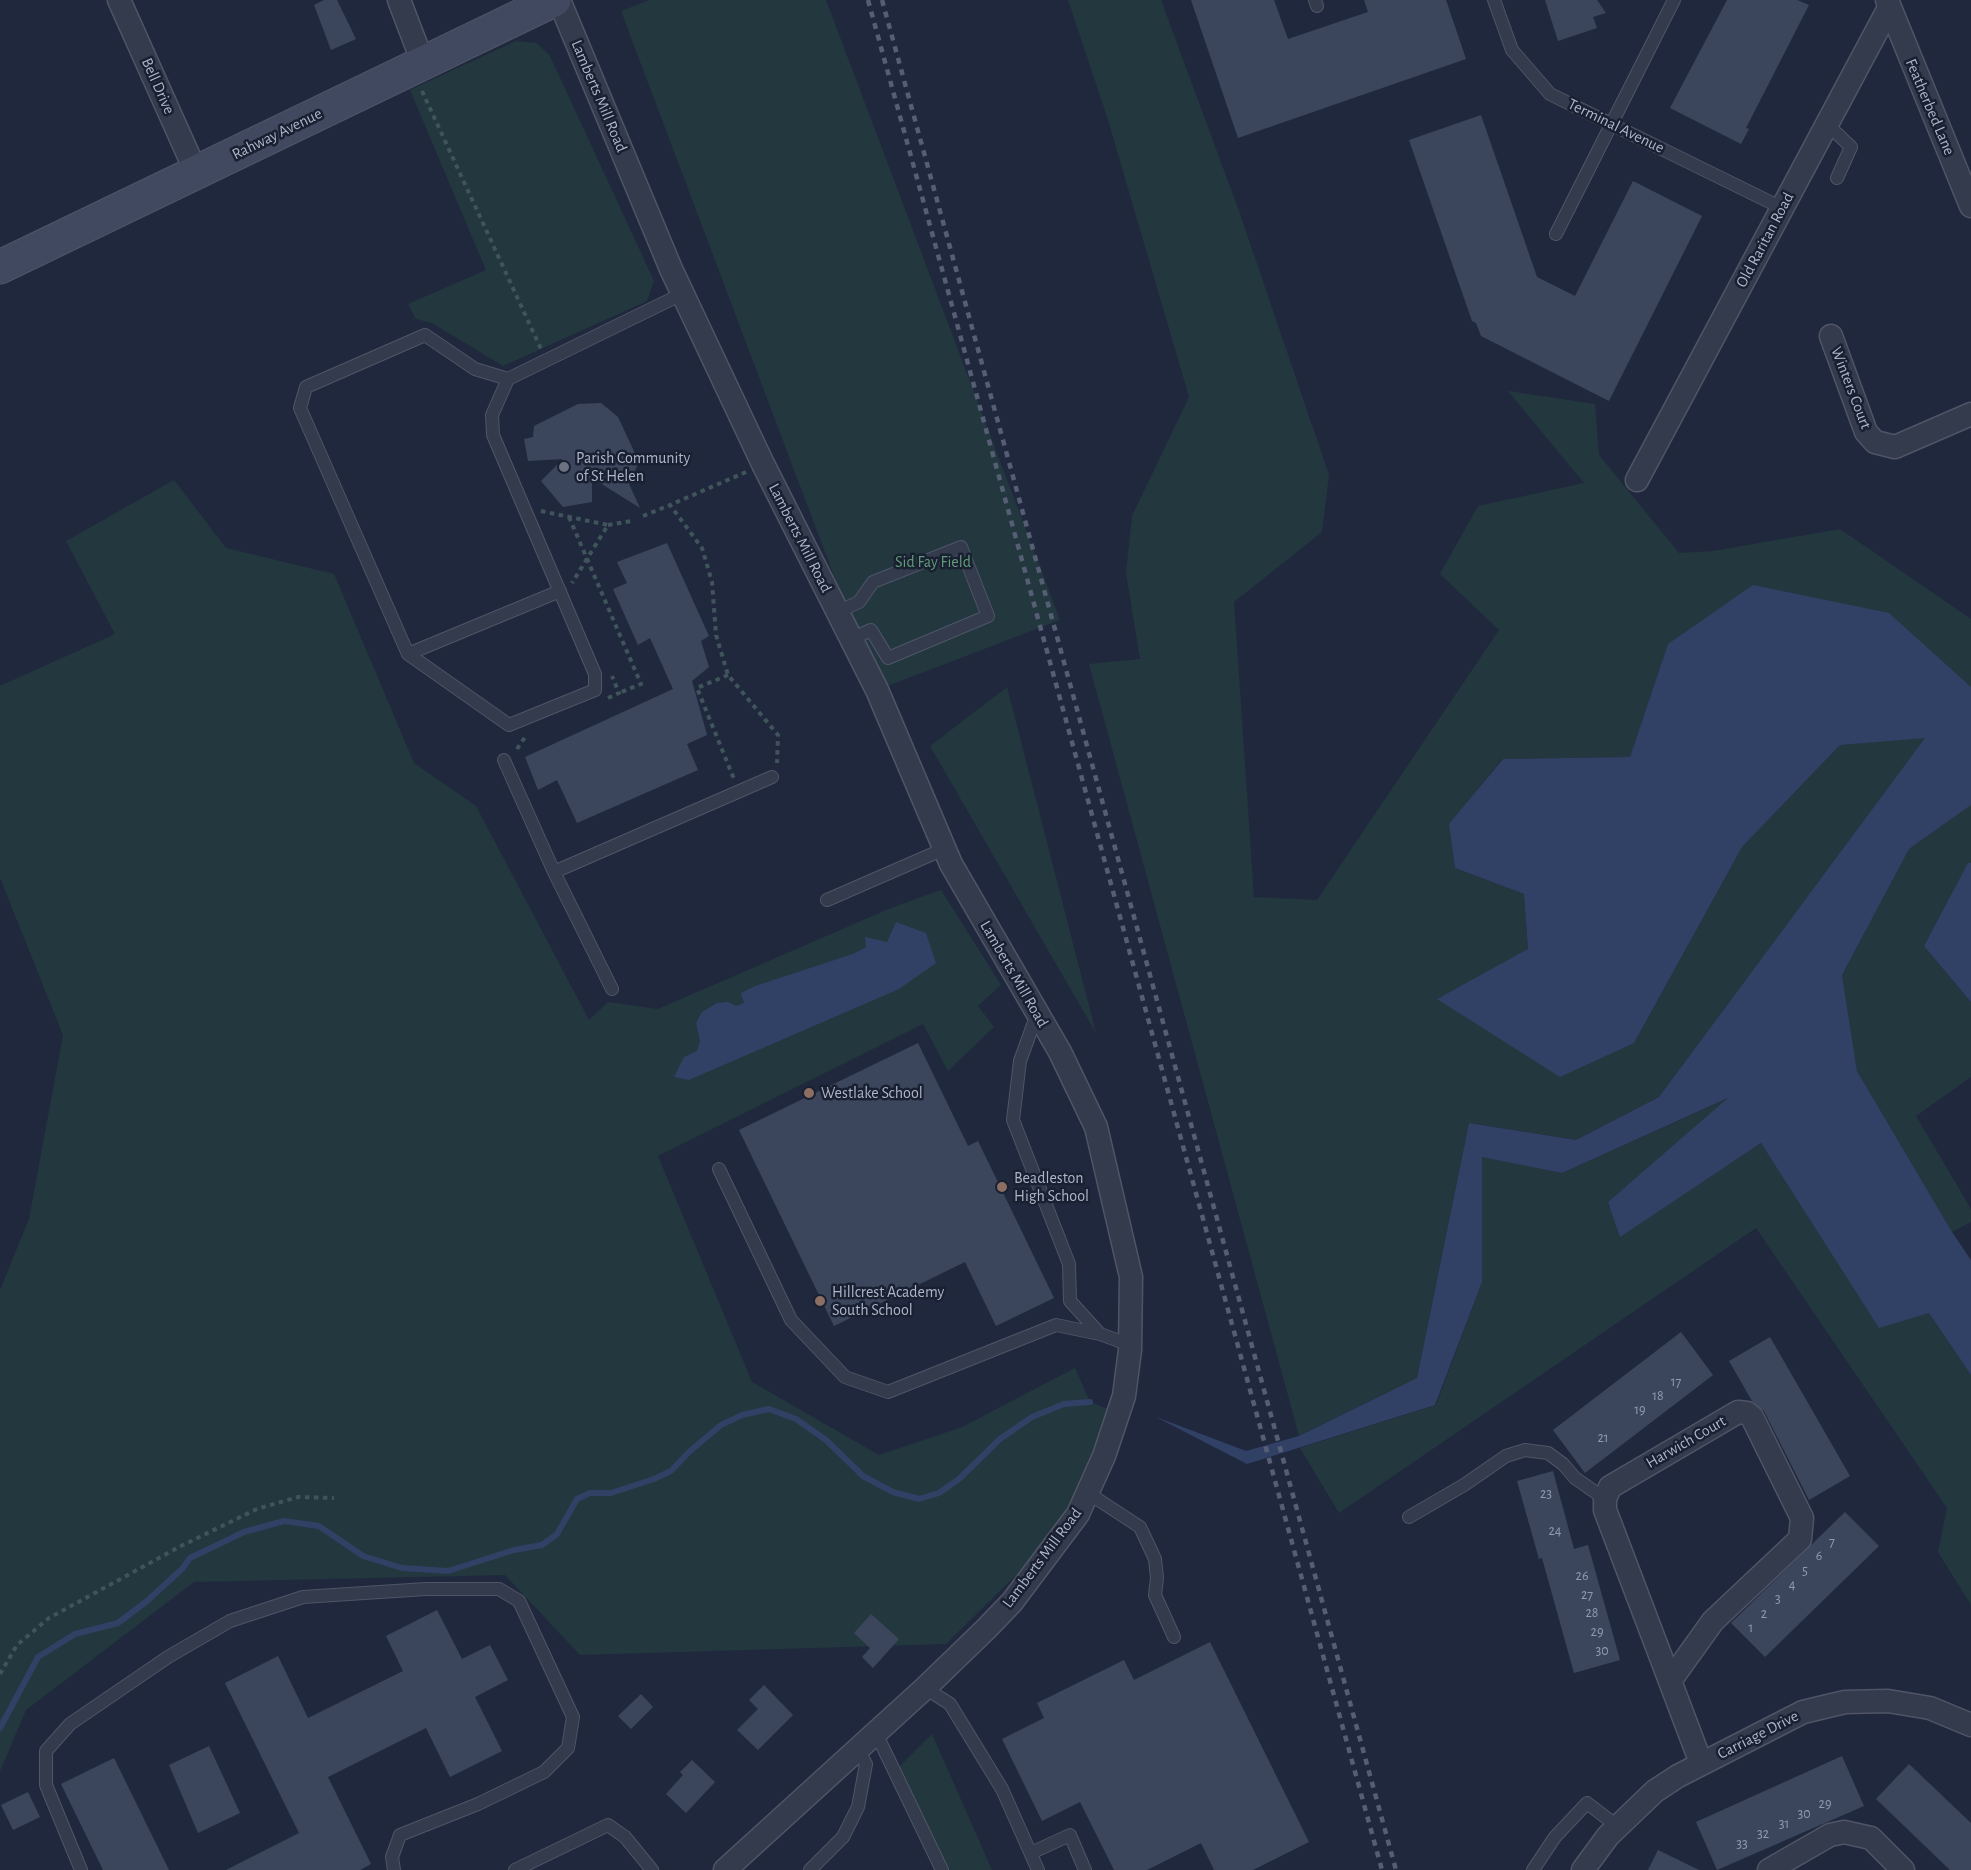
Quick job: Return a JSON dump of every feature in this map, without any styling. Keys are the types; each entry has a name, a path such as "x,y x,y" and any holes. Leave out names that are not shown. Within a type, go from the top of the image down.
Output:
{"street":[{"name":"Bell Drive","path":"119,0 196,172"},
{"path":"399,0 417,66"},
{"name":"Rahway Avenue","path":"0,267 554,0"},
{"name":"Lamberts Mill Road","path":"559,0 682,294 763,464 877,690 944,849 1060,1052 1095,1127 1131,1277 1130,1345 1124,1395 1104,1456 1078,1514 1012,1602 926,1688 725,1870"},
{"name":"Old Raritan Road","path":"1637,480 1827,124 1888,4"},
{"name":"Featherbed Lane","path":"1888,4 1971,206"},
{"name":"Winters Court","path":"1831,336 1866,432 1875,442 1895,447 1971,414"},
{"name":"Harwich Court","path":"1605,1499 1610,1487 1738,1412 1747,1413 1752,1417 1802,1518 1803,1529 1800,1539 1713,1621 1670,1681"},
{"path":"1605,1499 1605,1510 1701,1763"},
{"name":"Carriage Drive","path":"1583,1870 1617,1826 1655,1791 1701,1763 1784,1720 1824,1706 1867,1700 1910,1703 1941,1712 1971,1725"},
{"path":"1769,1870 1830,1835 1844,1832 1871,1838 1903,1870"}],"lane":[{"name":"Terminal Avenue","path":"1494,0 1512,50 1550,94 1782,208"},
{"path":"1556,234 1674,0"},
{"path":"1827,124 1851,147 1837,178"},
{"path":"508,379 475,369 425,335 306,387 300,408 408,654 508,725 595,690 595,674 493,435 492,415 508,379 682,294"},
{"path":"837,612 859,602 873,582 961,547 988,616 888,658 871,630 851,639"},
{"path":"408,654 560,591"},
{"path":"504,759 554,872 612,989"},
{"path":"554,872 774,771"},
{"path":"827,900 944,849"},
{"path":"1037,1014 1020,1061 1013,1120 1069,1264 1070,1301 1100,1334"},
{"path":"719,1169 791,1320 845,1377 888,1392 1056,1325 1100,1334 1130,1345"},
{"path":"1409,1517 1464,1485 1506,1456 1525,1450 1548,1453 1563,1464 1575,1478 1605,1499"},
{"path":"1088,1493 1140,1527 1155,1560 1157,1578 1155,1595 1174,1637"},
{"path":"81,1870 46,1785 46,1751 70,1724 168,1657 230,1621 303,1597 426,1589 499,1589 519,1602 573,1717 568,1748 544,1772 478,1804 400,1835 392,1857 394,1870"},
{"path":"926,1688 950,1704 1002,1789 1038,1870"},
{"path":"876,1733 942,1870"},
{"path":"810,1870 843,1837 858,1808 866,1764 858,1749"},
{"path":"1533,1870 1555,1837 1587,1803 1617,1826"},
{"path":"515,1870 608,1825 625,1837 652,1870"},
{"path":"1031,1853 1070,1835 1085,1870"}],"path":[{"path":"417,66 546,360"},
{"path":"643,516 763,464"},
{"path":"670,505 702,548 712,582 716,635 728,675 778,735 774,771"},
{"path":"542,521 537,510 608,525 632,521"},
{"path":"568,517 588,558 641,684 598,703"},
{"path":"566,575 571,586 608,525"},
{"path":"610,671 620,693"},
{"path":"725,787 735,782 697,688 728,675"},
{"path":"520,757 516,747 522,738 532,733"},
{"path":"0,1674 16,1645 49,1618 181,1546 257,1509 298,1497 334,1498"}],"green space":[{"name":"Sid Fay Field","path":"650,0 826,0 1060,620 877,690 621,11"},
{"path":"1068,0 1161,0 1239,211 1329,475 1322,532 1234,602 1254,897 1317,900 1499,630 1440,574 1478,506 1584,483 1508,391 1595,404 1599,455 1679,553 1713,551 1840,529 1971,619 1971,687 1889,614 1668,644 1630,757 1502,759 1450,824 1455,868 1524,894 1528,950 1437,999 1634,1043 1742,847 1840,745 1926,737 1659,1097 1576,1140 1469,1123 1417,1378 1299,1436 1089,664 1140,659 1126,573 1132,516 1189,397 1108,120"},
{"path":"516,41 537,43 550,56 654,281 647,301 503,366 432,323 416,319 408,304 486,270 410,90"},
{"path":"174,480 226,548 334,574 414,763 476,806 589,1020 608,1002 658,1009 891,908 941,890 1001,985 978,1006 994,1027 948,1071 923,1024 658,1156 752,1382 879,1455 962,1427 1075,1368 1090,1402 1118,1413 1078,1514 946,1644 580,1655 505,1575 194,1582 26,1710 0,1771 0,1290 29,1219 63,1035 0,878 0,686 115,634 66,541"},
{"path":"1007,687 1096,1033 930,746"},
{"path":"1971,805 1971,863 1968,864 1924,946 1971,1002 1971,1077 1916,1116 1971,1209 1971,1222 1952,1232 1857,1071 1842,975 1909,849"},
{"path":"1731,1097 1608,1202 1621,1236 1761,1143 1879,1327 1929,1313 1971,1375 1971,1605 1938,1552 1947,1508 1756,1228 1339,1513 1300,1448 1436,1405 1482,1282 1482,1156 1562,1173"},
{"path":"932,1734 992,1870 938,1870 894,1772"}],"water":[{"path":"1753,585 1889,613 1971,687 1971,805 1909,849 1842,975 1857,1071 1952,1232 1971,1260 1971,1375 1929,1313 1879,1328 1761,1143 1620,1237 1608,1202 1728,1098 1562,1173 1482,1157 1482,1282 1435,1405 1247,1464 1156,1417 1246,1451 1299,1436 1417,1378 1469,1123 1576,1140 1659,1097 1925,738 1840,745 1742,847 1634,1043 1560,1077 1437,999 1528,949 1524,894 1455,868 1449,824 1503,759 1630,757 1668,644"},
{"path":"1968,863 1971,863 1971,1002 1924,946"},
{"path":"896,922 926,933 936,963 899,989 689,1080 674,1077 684,1057 697,1051 700,1041 696,1023 702,1012 717,1003 728,1002 736,1006 744,1003 741,993 755,986 853,954 866,947 865,937 887,942"}],"building":[{"path":"324,0 337,0 356,39 331,50 314,5"},
{"path":"1191,0 1274,0 1288,39 1368,12 1364,0 1446,0 1466,59 1238,138"},
{"path":"1545,0 1597,0 1606,13 1593,17 1597,28 1558,41"},
{"path":"1727,0 1797,0 1809,5 1746,128 1749,129 1741,144 1670,108"},
{"path":"1481,115 1537,277 1575,296 1633,181 1702,216 1609,401 1481,336 1476,323 1472,321 1409,140"},
{"path":"601,403 618,417 639,462 629,484 640,508 592,478 592,502 563,507 541,481 563,459 528,461 524,439 533,437 534,426 578,404"},
{"path":"667,543 709,636 701,641 709,667 692,681 707,735 687,744 698,770 577,823 557,780 538,790 525,757 673,689 650,638 638,645 613,589 627,583 617,562"},
{"path":"918,1043 968,1146 978,1141 1054,1298 996,1326 965,1262 834,1326 739,1130"},
{"path":"1681,1332 1713,1375 1585,1473 1553,1430"},
{"path":"1770,1337 1850,1476 1809,1500 1764,1411 1752,1401 1729,1361"},
{"path":"1553,1471 1574,1549 1588,1545 1620,1660 1574,1673 1542,1558 1539,1559 1517,1481"},
{"path":"1845,1512 1879,1546 1765,1657 1731,1623"},
{"path":"437,1610 462,1659 490,1645 508,1680 475,1697 502,1751 450,1777 426,1728 328,1777 371,1864 360,1870 226,1870 299,1833 225,1683 278,1656 308,1718 403,1671 386,1636"},
{"path":"871,1614 899,1639 873,1668 862,1657 870,1648 854,1633"},
{"path":"1210,1642 1309,1842 1253,1870 1214,1870 1201,1843 1147,1870 1114,1870 1080,1802 1042,1821 1002,1739 1044,1718 1037,1703 1124,1660 1134,1680"},
{"path":"764,1685 793,1715 758,1750 737,1730 758,1709 749,1700"},
{"path":"641,1694 653,1707 631,1729 618,1716"},
{"path":"209,1746 240,1813 198,1833 169,1765"},
{"path":"1842,1756 1864,1806 1717,1870 1696,1822"},
{"path":"114,1758 169,1870 103,1870 61,1784"},
{"path":"692,1760 715,1782 686,1813 666,1794 683,1775 680,1772"},
{"path":"1909,1764 1971,1823 1971,1870 1950,1870 1876,1799"},
{"path":"28,1792 40,1817 13,1830 1,1805"},
{"path":"1658,1850 1699,1870 1648,1870"}],"waterway":[{"path":"0,1728 38,1657 75,1634 118,1623 147,1601 183,1568 190,1558 244,1532 284,1521 319,1526 363,1556 402,1568 448,1571 514,1550 542,1545 557,1534 577,1499 590,1493 611,1493 654,1479 671,1471 721,1425 742,1415 769,1409 796,1419 826,1440 863,1476 893,1492 919,1499 939,1493 959,1479 1000,1439 1032,1417 1064,1404 1090,1402"}],"railway":[{"path":"868,0 1382,1870"},
{"path":"882,0 1396,1870"}],"place":[{"name":"Parish Community of St Helen","path":"564,467"},
{"name":"Westlake School","path":"809,1093"},
{"name":"Beadleston High School","path":"1002,1187"},
{"name":"Hillcrest Academy South School","path":"820,1301"}]}
